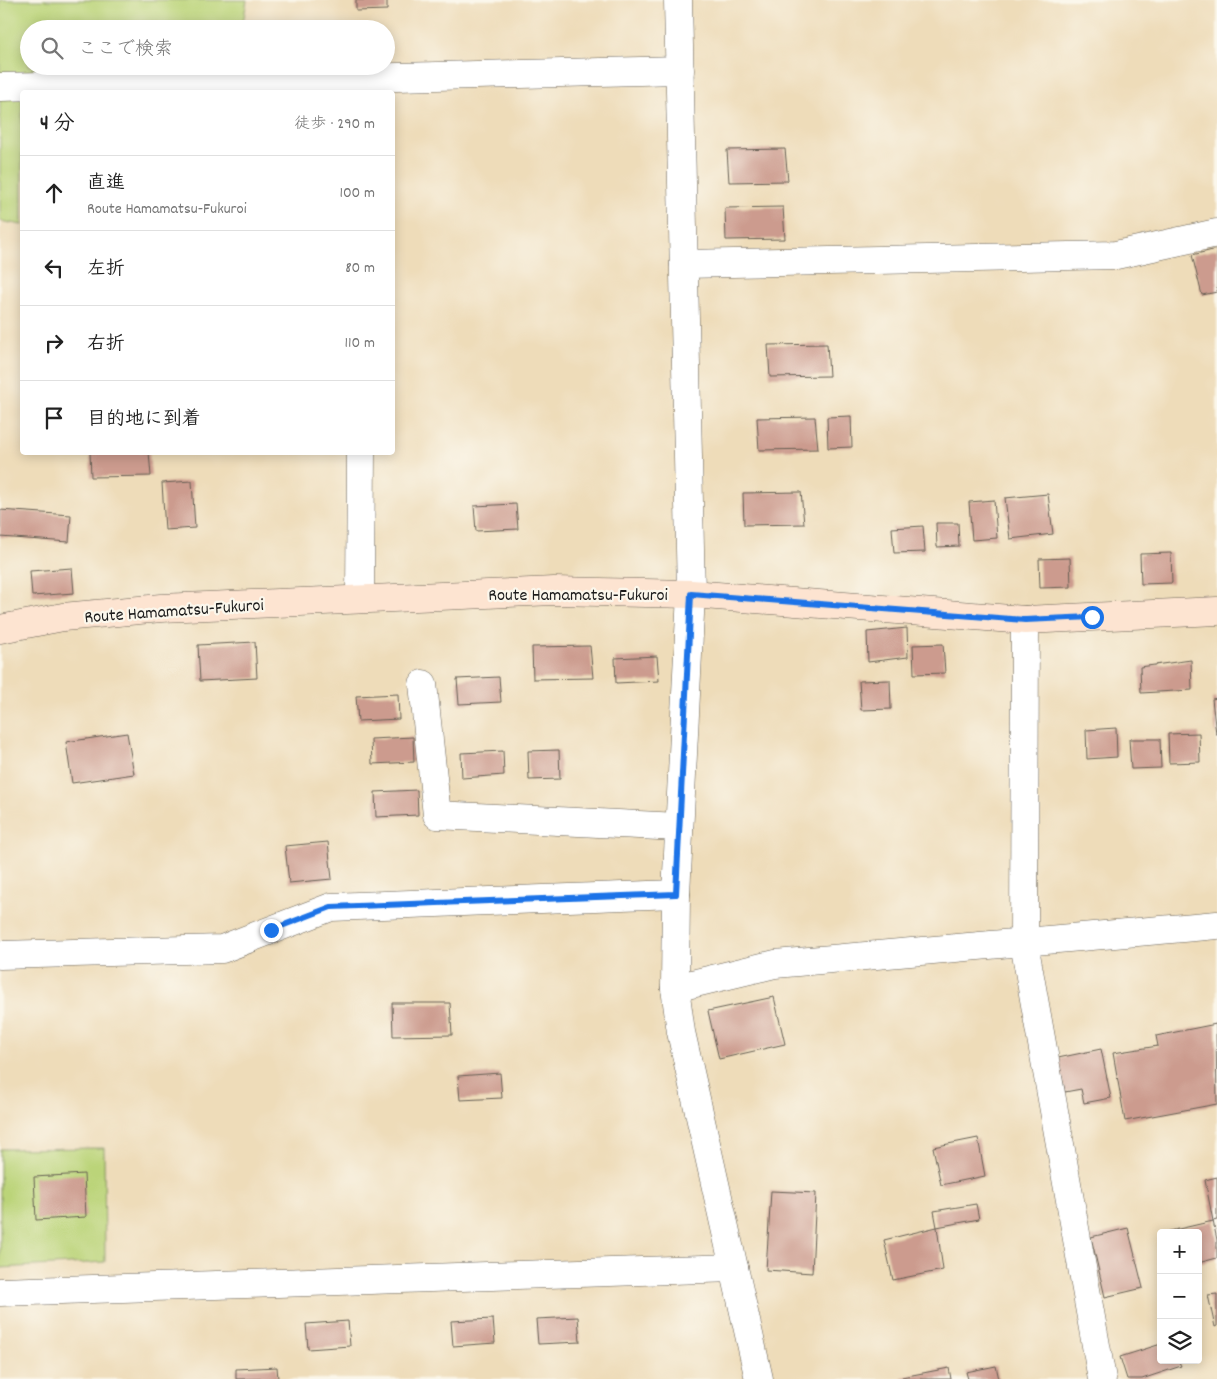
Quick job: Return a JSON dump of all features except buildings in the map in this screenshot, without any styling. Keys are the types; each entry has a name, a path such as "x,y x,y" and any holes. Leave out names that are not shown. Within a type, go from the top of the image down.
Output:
{"main road":[{"name":"Route Hamamatsu-Fukuroi","path":"0,629 63,617 161,608 554,591 691,594 1025,620 1217,611"}],"street":[{"path":"678,0 691,594 676,894 675,988 681,1032 759,1379"},
{"path":"0,87 680,70"},
{"path":"684,264 1116,255 1217,233"},
{"path":"360,599 361,455"},
{"path":"1025,620 1024,943 1102,1379"},
{"path":"423,684 437,815 679,827"},
{"path":"0,955 222,949 331,907 676,894"},
{"path":"675,988 775,964 1217,925"},
{"path":"0,1292 734,1268"}],"green space":[{"path":"0,0 247,0 244,20 20,20 20,75 235,75 232,90 20,90 20,225 0,221"},
{"path":"104,1148 105,1262 0,1268 0,1149"}],"route":[{"path":"271,930 331,907 676,894 691,594 1025,620 1092,617"}]}
